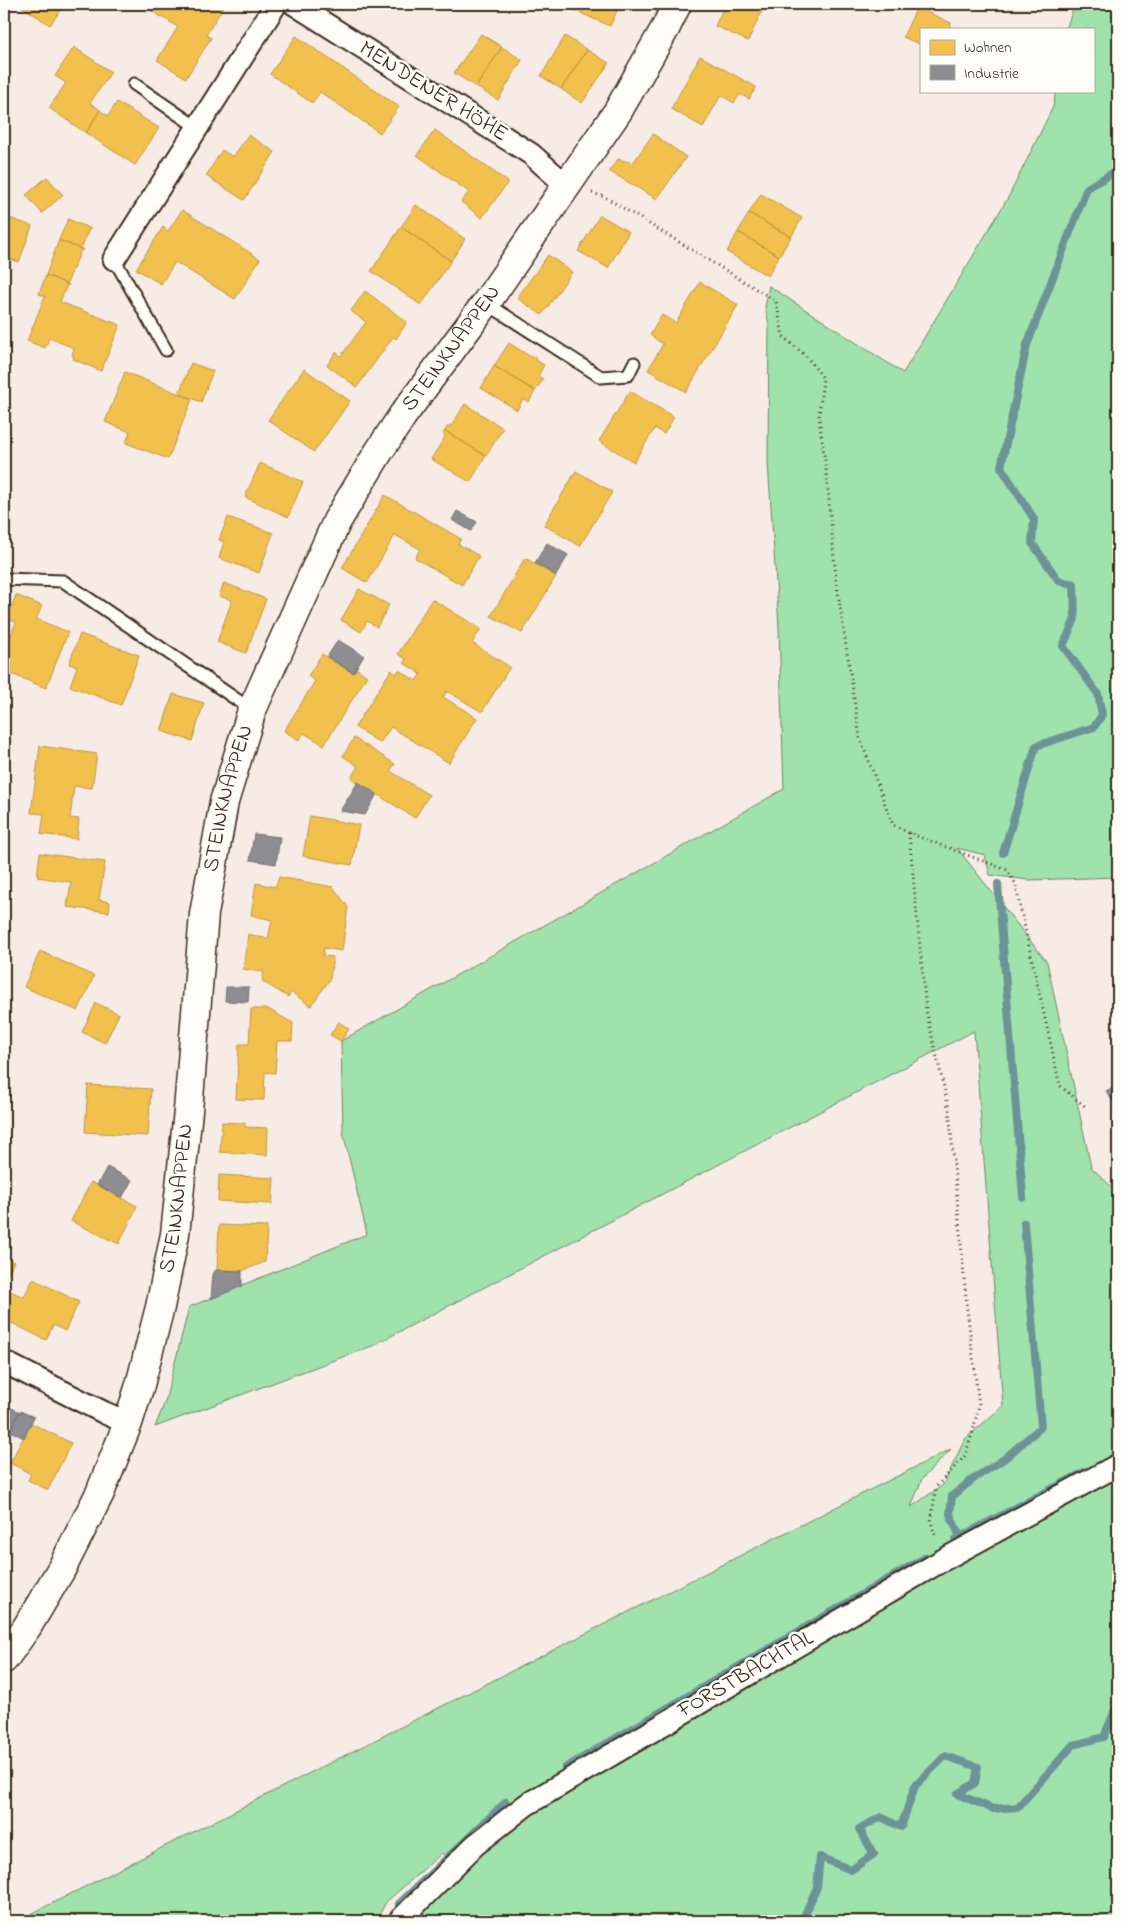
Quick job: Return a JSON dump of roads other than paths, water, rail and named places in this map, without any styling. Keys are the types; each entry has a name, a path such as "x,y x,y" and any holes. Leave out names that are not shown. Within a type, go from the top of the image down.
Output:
{"street":[{"path":"114,259 276,4"},
{"name":"MENDENER HÖHE","path":"294,4 531,154 567,186"},
{"name":"STEINKNAPPEN","path":"4,1658 27,1627 62,1568 100,1493 128,1422 140,1385 158,1315 175,1234 188,1111 204,914 224,802 252,710 337,521 403,415 486,303 618,111 677,4"},
{"path":"4,1362 105,1413 128,1422"},
{"name":"FORSTBACHTAL","path":"399,1921 475,1845 526,1805 943,1560 1118,1465"}],"lane":[{"path":"134,84 198,128"},
{"path":"114,259 166,350"},
{"path":"486,303 601,377 628,375 634,363"},
{"name":"STEINKNAPPEN","path":"4,579 63,581 252,710"}],"waterway":[{"path":"1003,853 1036,746 1094,727 1102,715 1098,694 1063,646 1075,619 1074,584 1059,581 1032,543 1034,519 1001,467 1027,345 1087,188 1118,170"},
{"path":"998,884 1023,1197"},
{"path":"956,1540 960,1537 950,1514 952,1496 976,1477 1004,1459 1041,1427 1024,1223"},
{"path":"960,1537 1086,1471"},
{"path":"565,1768 926,1557"},
{"path":"802,1921 817,1887 820,1857 851,1870 874,1854 859,1829 881,1817 901,1827 915,1786 945,1756 978,1767 975,1783 957,1794 993,1809 1018,1807 1073,1745 1104,1737 1115,1710 1118,1711"},
{"path":"399,1904 506,1802"}]}
